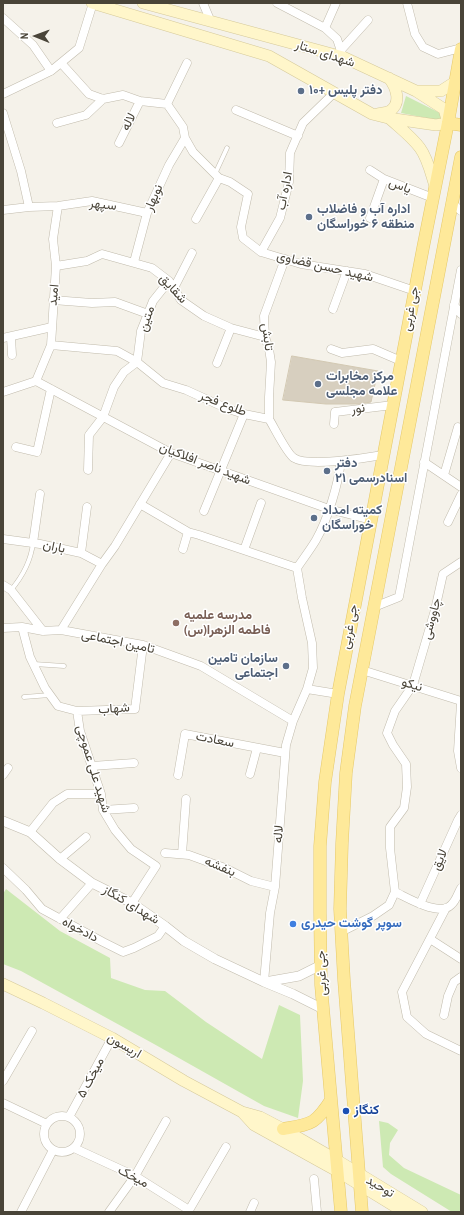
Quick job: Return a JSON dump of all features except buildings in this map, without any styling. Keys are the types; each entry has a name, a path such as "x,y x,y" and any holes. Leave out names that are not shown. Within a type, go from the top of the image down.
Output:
{"main road":[{"name":"شهدای ستار","path":"93,3 269,56 372,114 388,118 436,125 448,123 444,109 416,91 342,54 211,22 142,3"},
{"name":"جی غربی","path":"341,1212 323,1009 321,965 320,846 324,782 338,694 448,123 461,48"},
{"path":"372,114 390,111 395,106 397,91 394,84 388,78"},
{"path":"416,91 441,91 455,82"},
{"path":"388,118 409,136 421,149 430,167 435,186"},
{"path":"448,123 461,126"},
{"name":"جی غربی","path":"362,1212 340,909 346,773 355,706 374,607 457,207 461,157"},
{"name":"اریسون","path":"3,984 112,1038 226,1104 242,1112 260,1117 283,1129 359,1179"},
{"path":"283,1129 306,1125 315,1121 331,1100"},
{"name":"اریسون","path":"242,1112 254,1125 336,1165"},
{"name":"توحید","path":"359,1179 404,1212"},
{"name":"توحید","path":"359,1179 422,1212"}],"street":[{"path":"3,94 51,71 79,48 93,3"},
{"path":"203,3 211,22"},
{"path":"325,28 336,3"},
{"path":"406,3 415,34 423,47 438,54 461,48"},
{"path":"280,4 325,28 337,39 342,54"},
{"path":"3,18 33,45 51,71"},
{"path":"342,54 368,20"},
{"path":"61,63 89,94 103,99 123,95 140,101 168,104 187,63"},
{"name":"اداره آب","path":"262,252 280,218 290,182 290,153 303,124 334,93"},
{"path":"57,123 86,115 103,99"},
{"name":"لاله","path":"119,143 140,101"},
{"name":"شهید حسن قضاوی","path":"168,104 182,127 185,138 193,152 217,176 230,182 248,194 241,227 243,238 262,252 301,264 365,274 415,291"},
{"path":"236,110 298,136"},
{"path":"3,113 21,171 29,207"},
{"name":"نوبهار","path":"134,262 147,213 169,165 185,138"},
{"path":"370,170 384,179"},
{"path":"196,219 217,176"},
{"name":"یاس","path":"370,218 384,179 433,198"},
{"name":"سپهر","path":"3,210 58,206 92,201 147,213"},
{"name":"امید","path":"36,381 51,345 56,266 53,239 58,206"},
{"path":"174,288 192,253"},
{"name":"شقایق","path":"56,266 87,261 102,254 152,268 169,281 181,300 204,316 231,328 265,336"},
{"name":"تابش","path":"269,419 268,397 271,362 265,336 264,316 285,259"},
{"path":"374,607 399,597 461,270"},
{"path":"333,309 348,271"},
{"name":"متین","path":"137,362 142,331 153,301 169,281"},
{"path":"53,300 92,303 115,302 148,314"},
{"path":"454,305 461,314"},
{"path":"12,355 7,337 52,328"},
{"path":"217,363 231,328"},
{"name":"طلوع فجر","path":"51,345 117,351 137,362 163,383 186,390 228,409 269,419"},
{"path":"331,349 342,353 373,350 402,361"},
{"path":"88,470 89,435 103,417 114,387 124,372 137,362"},
{"path":"3,392 36,381"},
{"name":"شهید ناصر افلاکیان","path":"36,381 171,453 329,509 371,520"},
{"path":"16,447 37,452 51,389"},
{"name":"نور","path":"334,424 335,412 393,405"},
{"path":"204,511 244,414"},
{"path":"269,419 279,438 293,458 302,461 341,461 384,456"},
{"path":"444,475 458,426"},
{"path":"61,630 102,564 115,546 171,453"},
{"path":"338,694 307,689 313,668 312,643 297,568 317,539 329,509 339,475 341,461"},
{"path":"424,462 461,487"},
{"path":"33,543 40,494"},
{"path":"448,522 461,495"},
{"path":"244,550 261,503"},
{"path":"140,504 188,532 297,568"},
{"path":"81,553 87,507"},
{"path":"183,549 188,532"},
{"name":"باران","path":"3,539 40,544 81,553 102,564"},
{"name":"چاووشی","path":"395,892 390,848 390,827 404,808 407,787 406,764 387,733 395,711 413,685 444,574 461,562"},
{"path":"3,584 11,590 43,631"},
{"name":"تامین اجتماعی","path":"3,628 22,627 43,631 61,630 143,645 201,666 293,721"},
{"name":"شهید علی عموچی","path":"22,627 30,658 45,688 58,706 77,712 80,731 101,794 103,810 115,830 131,849 156,866 132,903"},
{"name":"شهاب","path":"77,712 135,709 143,645"},
{"name":"نیکو","path":"362,670 413,685 461,702"},
{"name":"لاله","path":"264,982 270,913 275,887 286,745 293,721 307,689"},
{"path":"461,702 458,751 461,768"},
{"name":"سعادت","path":"178,775 185,734 285,753"},
{"path":"250,774 257,748"},
{"path":"92,766 134,763"},
{"path":"3,775 8,768"},
{"path":"30,832 53,803 67,794 101,794"},
{"path":"182,854 186,799"},
{"path":"103,810 134,808"},
{"name":"لایق","path":"420,904 460,819"},
{"name":"شهدای کنگاز","path":"3,821 30,832 60,859 92,883 132,903 184,941 215,959 323,1009"},
{"path":"60,859 86,837"},
{"name":"بنفشه","path":"165,853 189,855 251,881 275,887"},
{"name":"دادخواه","path":"3,868 26,890 42,909 123,952 158,936 165,926"},
{"path":"60,919 92,883"},
{"path":"341,932 373,916 388,904 395,892 420,904 438,909 446,908 452,905 461,888"},
{"path":"446,908 402,992 407,1017 426,1034 461,1051"},
{"path":"430,939 461,959"},
{"path":"264,982 299,976 321,965"},
{"path":"444,1014 448,996 461,977"},
{"path":"3,1082 32,1031"},
{"name":"میخک ۵","path":"69,1117 112,1038"},
{"path":"3,1103 47,1124"},
{"path":"57,1116 69,1117 75,1120 79,1125 81,1138 78,1144 69,1151 64,1153 53,1150 45,1141 44,1135 47,1124 57,1116"},
{"path":"109,1212 135,1176 166,1121"},
{"path":"189,1211 226,1147"},
{"name":"میخک","path":"74,1148 135,1176 189,1211"},
{"path":"21,1212 53,1150"},
{"path":"314,1179 317,1212"},
{"path":"250,1212 254,1203"}],"lane":[{"path":"217,176 227,148"},
{"path":"11,590 18,582 32,554 33,543"},
{"path":"33,664 64,666"},
{"path":"24,697 50,695"}],"green space":[{"path":"406,96 440,113 443,118 437,120 401,113"},
{"path":"6,889 60,931 110,958 111,978 145,990 165,991 206,1022 262,1059 279,1005 300,1015 303,1081 298,1118 264,1106 21,971 3,964 3,894"},
{"path":"379,1121 388,1123 398,1130 390,1143 389,1155 404,1168 461,1195 461,1212 452,1212 391,1174 383,1167"}],"place":[{"name":"دفتر پلیس +۱۰","path":"301,91"},
{"name":"اداره آب و فاضلاب منطقه ۶ خوراسگان","path":"309,217"},
{"name":"مرکز مخابرات علامه مجلسی","path":"318,384"},
{"name":"دفتر اسنادرسمی ۲۱","path":"327,471"},
{"name":"کمیته امداد خوراسگان","path":"314,518"},
{"name":"مدرسه علمیه فاطمه الزهرا(س)","path":"176,623"},
{"name":"سازمان تامین اجتماعی","path":"286,666"},
{"name":"سوپر گوشت حیدری","path":"293,924"},
{"name":"کنگاز","path":"346,1111"}]}
